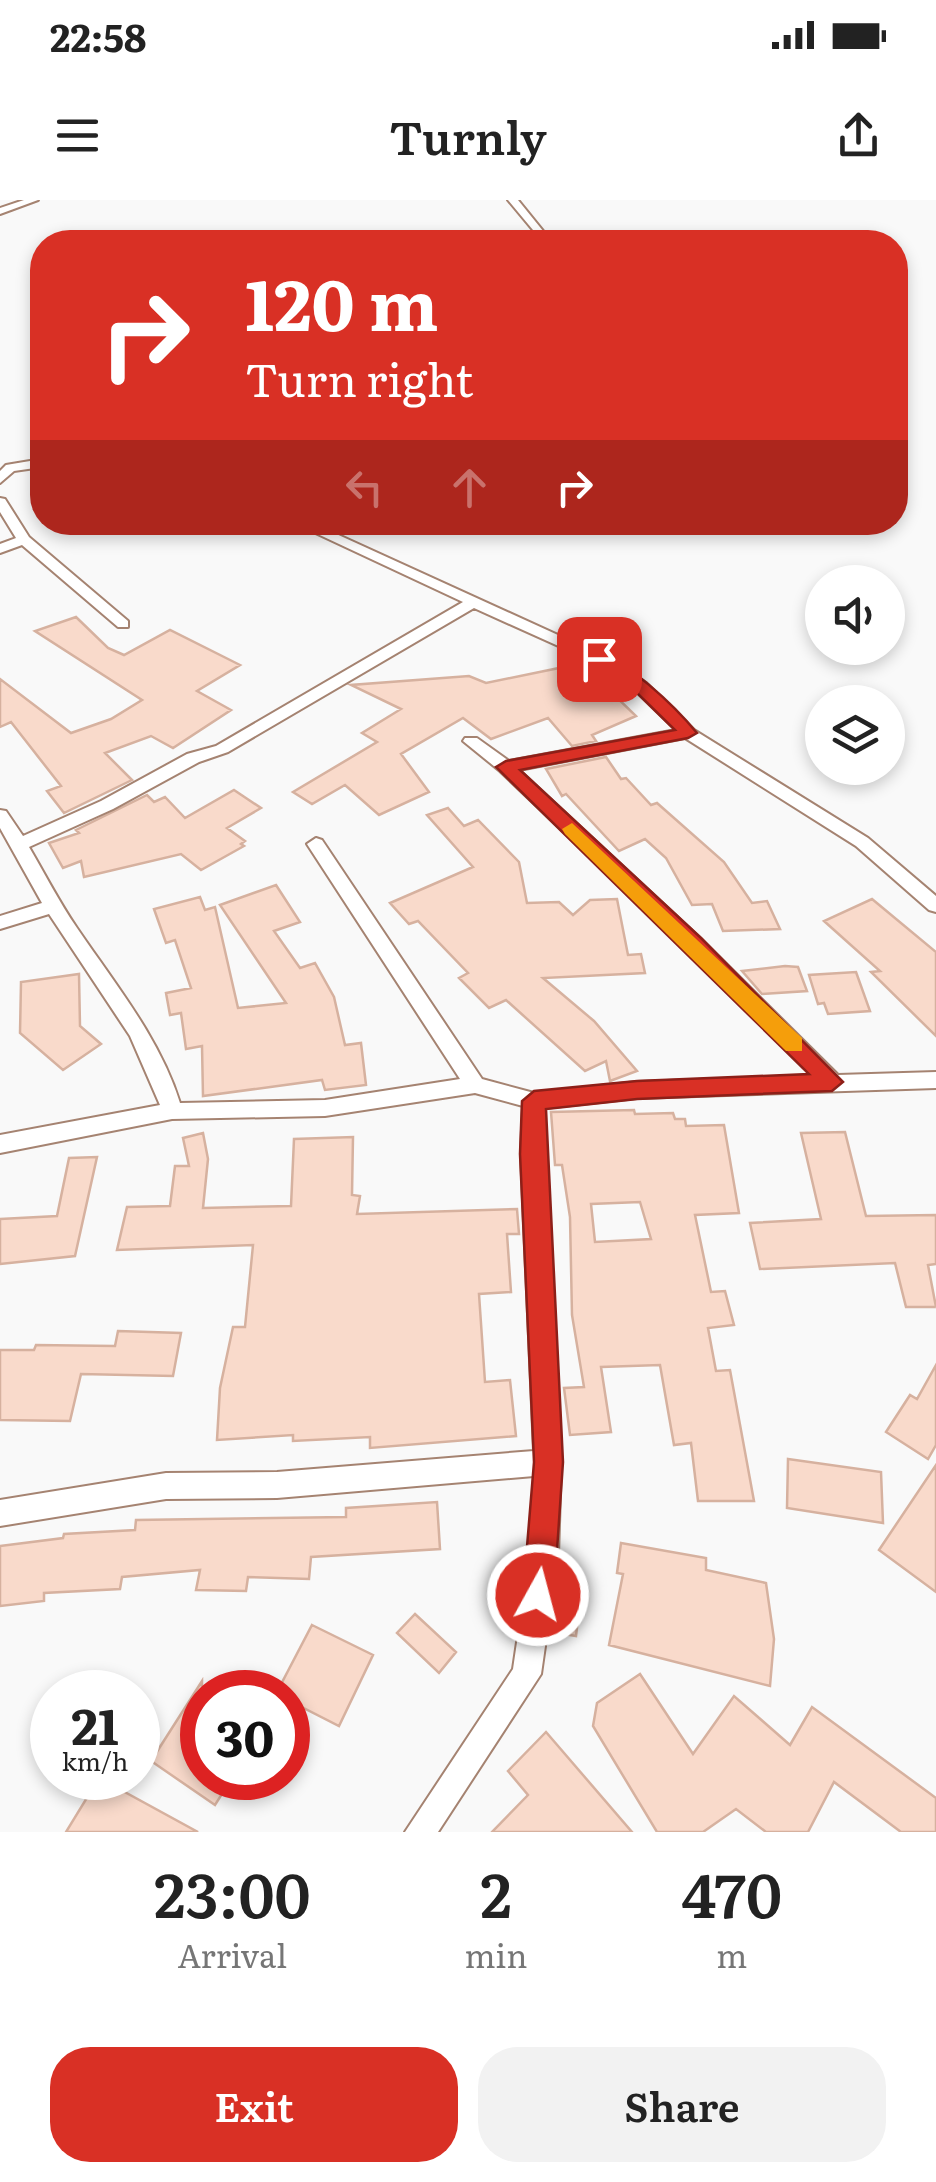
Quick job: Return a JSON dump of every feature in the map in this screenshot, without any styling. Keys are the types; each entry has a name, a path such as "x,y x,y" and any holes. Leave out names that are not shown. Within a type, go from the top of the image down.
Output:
{"street":[{"path":"0,211 33,200"},
{"path":"512,200 538,230"},
{"path":"0,479 10,468 30,465"},
{"path":"0,502 24,540 123,624"},
{"path":"327,535 599,659 640,686 688,733 862,842 936,906"},
{"path":"0,549 24,540"},
{"path":"22,843 107,805 193,758 222,749 474,601"},
{"path":"506,767 688,733"},
{"path":"471,742 506,767 694,944 832,1082"},
{"path":"0,815 22,843 54,906 163,1075 172,1111"},
{"path":"316,844 474,1084"},
{"path":"0,923 54,906"},
{"path":"0,1144 172,1111 325,1108 474,1084 534,1101 637,1090 936,1080"},
{"path":"420,1832 527,1674 544,1555 548,1462 532,1154 534,1101"},
{"path":"0,1513 166,1486 277,1484 548,1462"}],"building":[{"path":"76,617 108,648 124,655 170,630 240,665 197,691 231,710 173,748 151,736 105,753 132,780 64,813 47,791 61,786 11,722 0,727 0,679 71,733 111,719 142,700 35,631"},
{"path":"564,667 585,694 607,688 636,716 592,735 596,741 572,746 548,718 491,739 463,718 401,754 429,792 379,815 345,785 312,804 293,792 377,742 362,733 401,709 351,685 469,676 486,683"},
{"path":"606,757 621,779 626,778 651,805 657,803 724,862 752,903 767,901 780,929 723,931 712,904 692,905 666,858 645,839 619,851 566,794 562,796 546,769"},
{"path":"234,790 261,808 227,828 245,841 241,844 244,846 201,870 181,854 84,877 81,861 63,868 49,843 79,833 76,830 147,795 154,802 165,797 185,818"},
{"path":"448,808 464,826 478,820 519,862 527,903 559,902 573,915 590,900 617,899 628,955 641,954 645,973 543,978 594,1021 637,1071 610,1081 606,1061 585,1071 506,1000 489,1008 459,978 468,973 418,921 409,924 390,903 473,867 427,815"},
{"path":"276,885 300,922 274,931 300,968 315,963 334,997 345,1045 361,1043 366,1085 325,1090 322,1080 203,1096 202,1046 186,1049 181,1013 170,1015 166,993 191,988 175,940 166,943 154,909 200,897 205,910 215,907 238,1008 286,1003 220,905"},
{"path":"872,899 936,952 936,1036 871,972 880,971 824,921"},
{"path":"798,967 807,991 762,994 742,971"},
{"path":"856,972 870,1011 828,1014 824,1003 818,1004 809,975"},
{"path":"79,974 80,1026 101,1044 63,1070 20,1033 21,982"},
{"path":"634,1110 635,1114 673,1113 675,1119 685,1119 686,1126 724,1125 739,1213 695,1215 711,1292 725,1291 734,1325 708,1328 716,1371 730,1370 754,1501 698,1501 691,1443 674,1445 660,1365 601,1367 611,1432 570,1435 564,1388 584,1387 572,1315 570,1217 562,1165 555,1165 551,1112","holes":["640,1202 651,1239 595,1242 591,1204"]},
{"path":"845,1132 866,1216 936,1215 936,1264 928,1265 936,1307 906,1307 895,1263 760,1269 750,1223 821,1219 801,1133"},
{"path":"203,1133 208,1159 203,1208 291,1206 294,1139 353,1137 352,1195 360,1196 357,1214 517,1209 519,1234 507,1234 511,1292 479,1294 485,1382 510,1380 516,1436 370,1448 370,1437 293,1441 293,1435 217,1440 220,1388 233,1327 245,1327 253,1245 117,1250 127,1207 170,1206 175,1166 189,1166 183,1138"},
{"path":"97,1157 75,1256 0,1264 0,1219 57,1216 69,1158"},
{"path":"118,1331 181,1333 173,1376 81,1374 70,1421 0,1420 0,1350 34,1350 36,1345 115,1346"},
{"path":"936,1365 936,1445 928,1459 886,1432 910,1395 917,1399"},
{"path":"788,1459 881,1472 883,1523 787,1508"},
{"path":"936,1465 936,1592 879,1550"},
{"path":"437,1502 440,1549 311,1557 309,1579 248,1577 246,1591 196,1590 200,1570 122,1577 120,1589 44,1593 44,1601 0,1606 0,1546 63,1538 64,1534 135,1530 136,1520 346,1517 346,1508"},
{"path":"621,1543 706,1558 706,1570 766,1583 774,1639 770,1686 609,1645 623,1574 617,1573"},
{"path":"559,1575 583,1578 576,1636 551,1632"},
{"path":"415,1614 456,1652 439,1673 397,1633"},
{"path":"312,1625 373,1655 339,1726 310,1711 310,1670 288,1670"},
{"path":"640,1674 693,1754 734,1696 790,1745 812,1707 936,1798 936,1832 901,1832 834,1782 808,1832 766,1832 736,1809 703,1832 657,1832 593,1726 597,1703"},
{"path":"180,1716 180,1781 160,1767 160,1747"},
{"path":"546,1732 632,1832 492,1832 528,1795 508,1771"},
{"path":"86,1800 139,1800 198,1832 66,1832"}],"slow traffic":[{"path":"572,829 794,1044"}],"route":[{"path":"538,1595 548,1462 532,1154 534,1101 637,1090 832,1082 694,944 506,767 688,733 640,686 599,659"}]}
